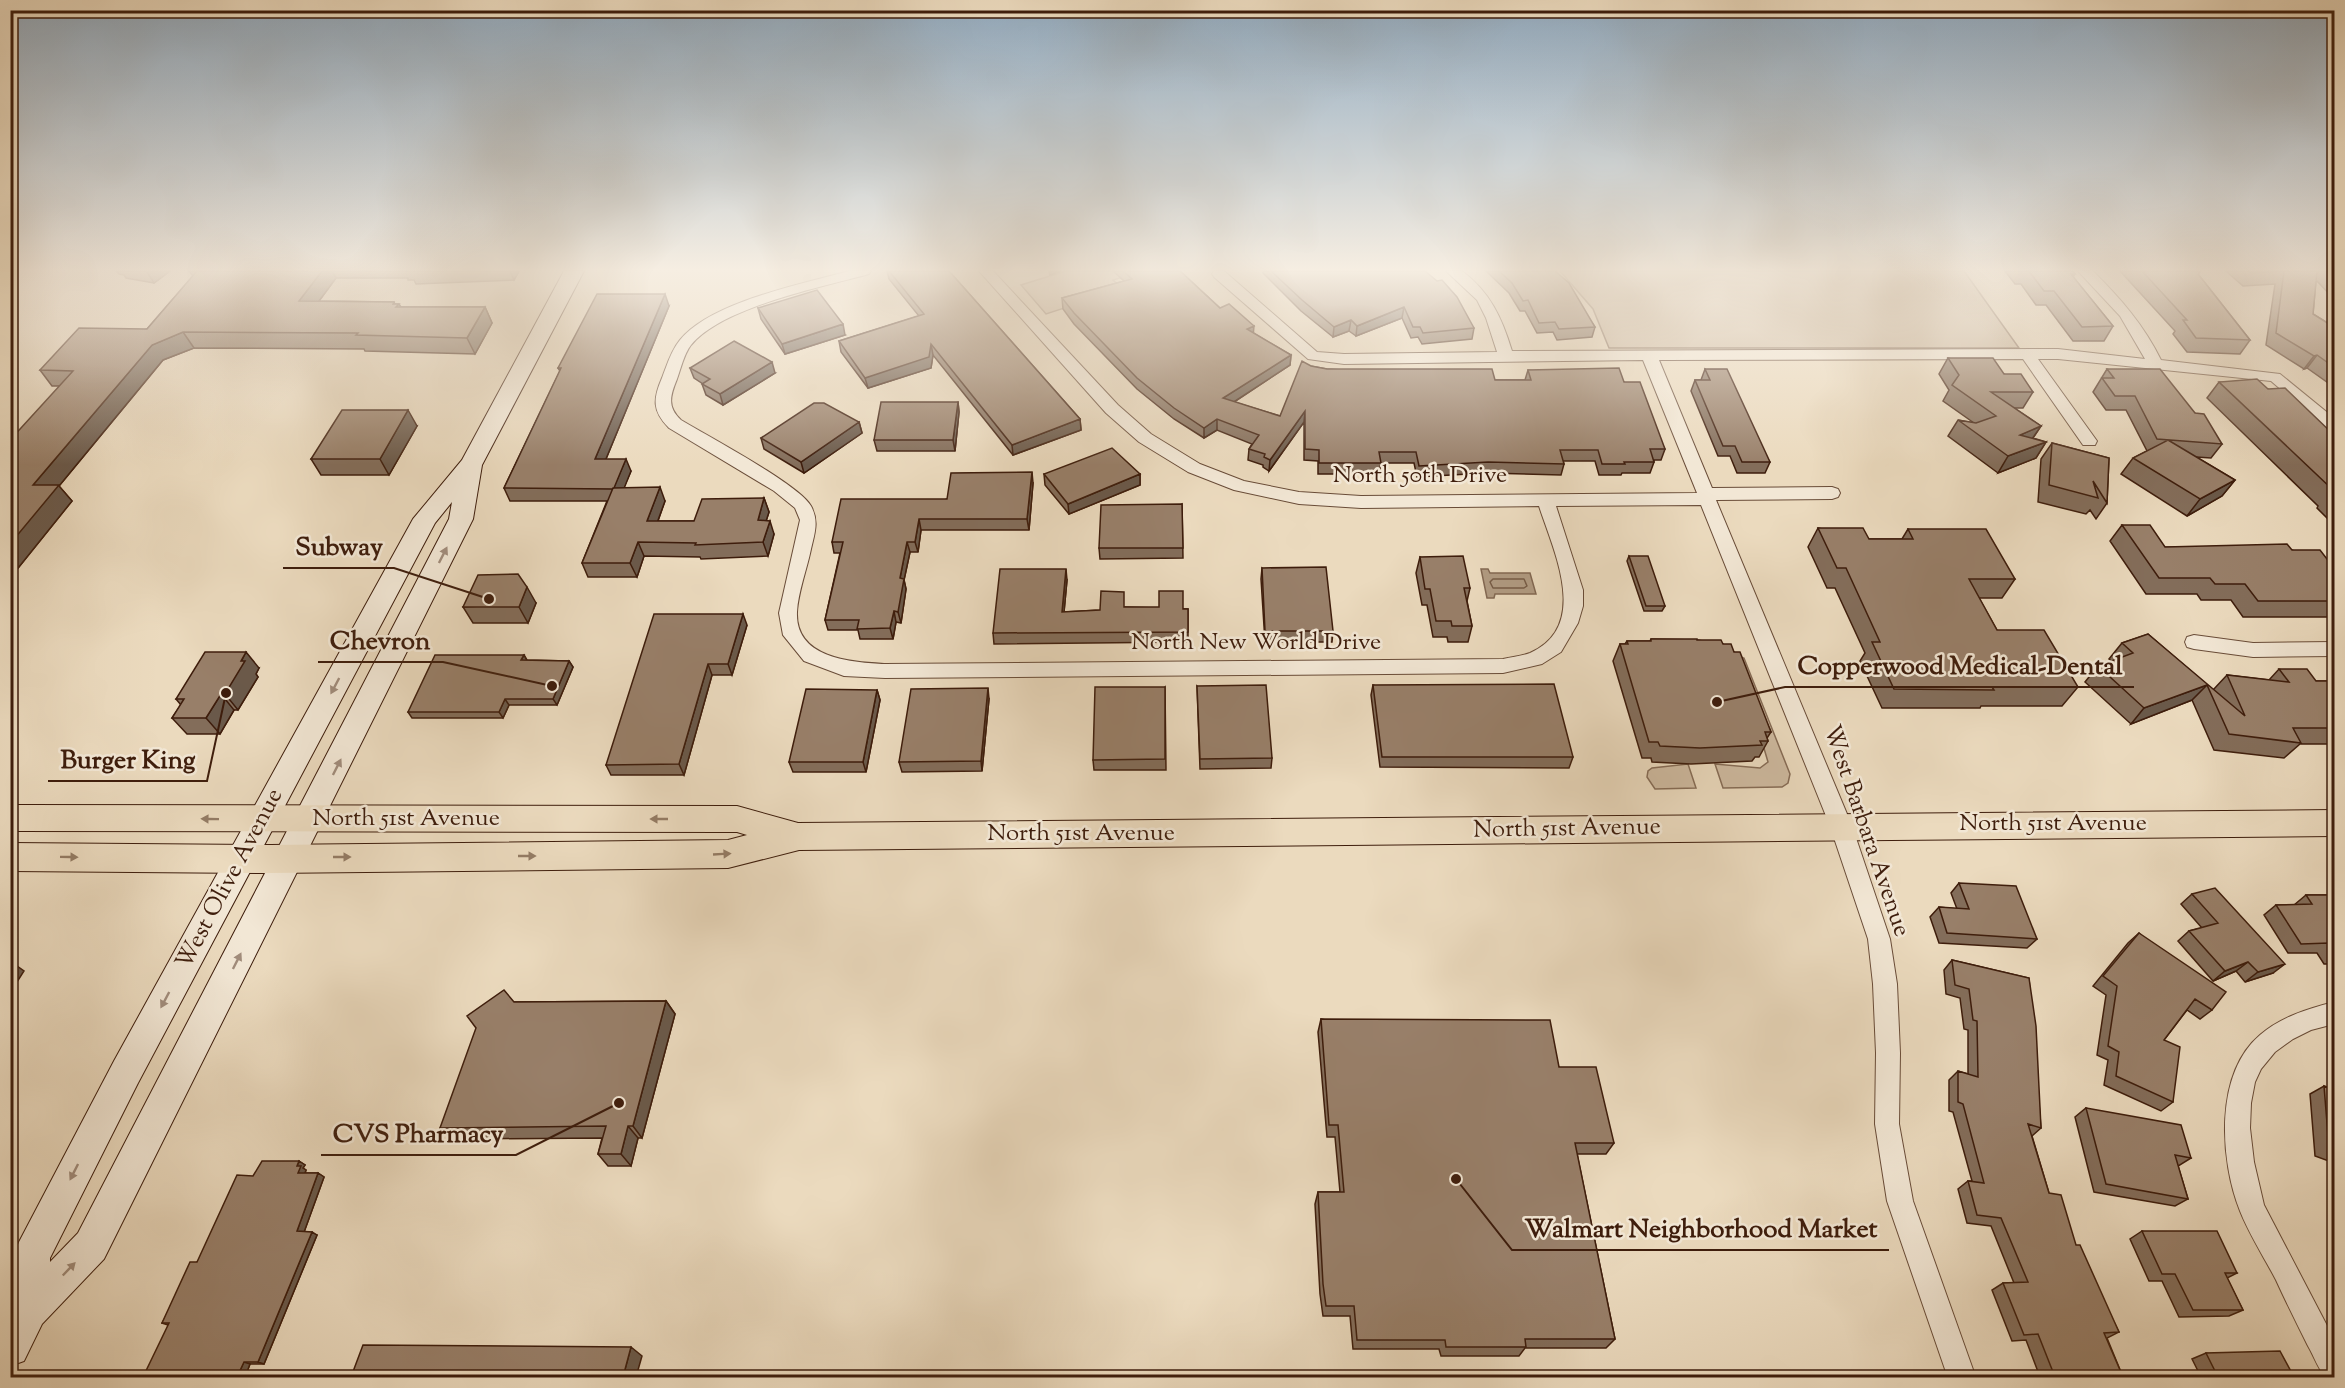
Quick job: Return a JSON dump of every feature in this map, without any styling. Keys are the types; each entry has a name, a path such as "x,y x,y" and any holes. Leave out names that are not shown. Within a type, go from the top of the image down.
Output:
{"main road":[{"name":"West Olive Avenue","path":"29,1311 32,1255 126,1072 425,519 471,464 539,336"},
{"name":"West Olive Avenue","path":"10,1347 29,1311 91,1246 461,519 471,464"},
{"name":"North 51st Avenue","path":"10,818 737,819 799,836"},
{"name":"North 51st Avenue","path":"10,857 241,859 728,854 799,836 2334,823"}],"street":[{"name":"North New World Drive","path":"692,336 684,344 662,400 664,414 675,424 780,487 802,505 809,520 788,613 792,635 811,656 844,669 885,671 1503,666 1535,659 1554,647 1569,624 1574,590 1546,501"},
{"name":"North 50th Drive","path":"1045,336 1112,409 1145,438 1203,471 1240,486 1299,498 1361,502 1546,501 1832,493"},
{"path":"1290,336 1313,356 1344,359 1506,356 2058,354 2275,377 2334,426"},
{"path":"1500,336 1506,356"},
{"path":"2143,336 2156,363"},
{"path":"2027,354 2089,441"},
{"name":"West Barbara Avenue","path":"1649,355 1841,826 1879,939 1885,984 1888,1053 1887,1124 1900,1201 1962,1377"},
{"path":"2194,642 2253,650 2334,649"},
{"path":"2334,1013 2309,1018 2287,1029 2264,1047 2248,1065 2237,1104 2236,1136 2243,1177 2252,1208 2334,1367"}],"shaded area":[{"path":"1604,336 2010,336 2019,348 1609,348"},
{"path":"1737,656 1744,658 1790,774 1788,783 1782,787 1723,788 1715,764 1760,768 1768,762"},
{"path":"1688,764 1696,788 1655,789 1647,777 1648,771 1652,768"}],"water":[{"path":"1481,569 1488,569 1490,573 1530,573 1536,594 1495,594 1494,598 1487,598"}],"building":[{"path":"72,336 174,336 152,345 33,485 59,485 10,544 10,440 73,371 40,370"},
{"path":"385,336 468,336 467,338"},
{"path":"575,336 647,336 595,459 626,459 612,489 504,488 561,368 558,368"},
{"path":"777,336 807,336 782,344"},
{"path":"855,336 1006,336 1080,419 1012,445 931,344 929,357 865,378 839,341"},
{"path":"1096,336 1258,336 1291,355 1223,398 1280,416 1302,361 1311,366 1327,369 1492,369 1495,380 1531,380 1528,370 1619,368 1624,382 1640,382 1665,449 1650,449 1654,462 1624,462 1625,464 1602,464 1598,450 1560,450 1564,464 1488,462 1419,466 1416,452 1379,452 1381,463 1319,463 1319,450 1305,449 1305,411 1270,460 1264,457 1265,454 1249,449 1259,435 1217,419 1204,428 1174,408 1137,378"},
{"path":"2194,336 2247,336 2250,340 2196,338"},
{"path":"2281,336 2334,336 2334,367 2317,355 2314,356"},
{"path":"734,341 772,362 720,394 702,384 710,379 690,368"},
{"path":"1948,358 1993,358 2004,374 2021,374 2033,392 1991,392 2041,426 2020,435 2046,442 2008,456 1958,420 1976,423 1996,416 1952,385 1959,375"},
{"path":"1705,369 1727,369 1770,462 1742,462 1735,446 1723,446 1695,380 1710,380"},
{"path":"2107,369 2160,369 2195,413 2204,414 2222,444 2157,439 2135,396 2115,396 2102,378 2114,378"},
{"path":"2257,379 2268,389 2285,388 2334,435 2334,491 2219,382"},
{"path":"881,402 958,402 953,440 874,440"},
{"path":"814,403 824,403 859,422 801,462 761,438"},
{"path":"342,410 408,410 380,459 311,459"},
{"path":"2168,440 2235,480 2200,499 2133,458"},
{"path":"2052,443 2109,458 2107,503 2093,481 2098,498 2049,485"},
{"path":"1112,448 1140,474 1068,504 1044,474"},
{"path":"1032,472 1027,519 919,519 915,542 907,542 900,578 904,579 898,612 894,611 890,628 857,629 859,620 825,620 843,542 832,542 841,499 947,499 951,473"},
{"path":"660,487 647,521 694,521 702,499 764,498 758,520 770,521 763,542 695,545 696,543 638,542 630,563 582,563 613,488"},
{"path":"1182,504 1183,548 1099,548 1101,505"},
{"path":"2122,525 2150,525 2165,547 2287,544 2292,550 2320,550 2334,568 2334,601 2258,601 2245,584 2215,584 2210,578 2159,578"},
{"path":"1818,528 1863,528 1869,539 1913,539 1908,529 1986,529 2015,579 1969,579 1997,630 2044,630 2078,687 1992,687 1994,690 1894,689 1872,642 1880,642 1846,568 1837,568"},
{"path":"1463,556 1470,588 1464,588 1472,626 1452,626 1451,621 1436,621 1430,589 1425,589 1420,557"},
{"path":"1629,556 1648,556 1665,606 1646,606"},
{"path":"1326,567 1333,631 1265,631 1262,568"},
{"path":"1000,569 1066,569 1062,612 1100,610 1101,591 1124,592 1124,607 1159,607 1159,591 1183,591 1183,609 1188,609 1188,632 993,633"},
{"path":"518,574 527,587 519,607 463,607 478,575"},
{"path":"654,614 743,614 728,664 708,664 679,764 606,765"},
{"path":"2148,634 2245,716 2227,675 2289,682 2279,669 2307,669 2316,681 2334,681 2334,728 2293,728 2301,743 2229,734 2207,685 2144,708 2098,666 2133,653 2122,643"},
{"path":"1651,639 1721,640 1723,644 1731,644 1734,652 1740,652 1771,732 1765,732 1768,741 1760,741 1762,745 1700,748 1660,746 1658,742 1649,742 1620,644 1628,644 1627,641 1651,641"},
{"path":"205,652 246,652 241,661 245,661 225,694 221,694 206,718 172,718 184,699 176,699"},
{"path":"435,655 524,655 521,660 569,661 553,699 505,699 499,712 408,712"},
{"path":"1554,684 1573,757 1382,757 1373,685"},
{"path":"1266,685 1272,758 1200,759 1197,686"},
{"path":"1095,687 1165,687 1165,759 1093,760"},
{"path":"988,688 981,761 899,762 911,689"},
{"path":"806,689 877,690 863,762 789,762"},
{"path":"1959,883 2016,886 2037,939 1947,933 1939,907 1969,909"},
{"path":"2215,888 2285,964 2258,972 2248,962 2225,971 2189,931 2218,923 2192,894"},
{"path":"2306,895 2334,895 2334,951 2329,943 2301,944 2276,905 2312,904"},
{"path":"2139,933 2226,992 2212,1010 2195,999 2164,1040 2180,1047 2173,1102 2116,1076 2119,1052 2108,1046 2117,986 2103,976"},
{"path":"1952,960 2029,978 2036,1026 2041,1128 2028,1124 2049,1193 2061,1195 2076,1245 2080,1245 2119,1332 2104,1333 2123,1377 2055,1377 2038,1334 2024,1335 2003,1283 2028,1282 2001,1218 1977,1215 1968,1181 1984,1183 1963,1104 1958,1102 1958,1071 1978,1077 1977,1021 1973,1020 1969,989 1955,985"},
{"path":"504,990 514,1002 666,1001 633,1126 628,1126 621,1154 598,1154 606,1126 440,1128 476,1028 467,1016"},
{"path":"1321,1019 1550,1020 1559,1067 1596,1067 1614,1143 1575,1143 1615,1339 1525,1339 1526,1347 1446,1347 1445,1340 1357,1340 1354,1306 1326,1306 1323,1284 1318,1192 1344,1192 1338,1125 1329,1125"},
{"path":"2324,1086 2334,1090 2334,1150 2329,1148"},
{"path":"2086,1108 2181,1125 2191,1158 2175,1155 2188,1199 2106,1184"},
{"path":"262,1161 299,1161 297,1166 301,1166 298,1173 318,1173 297,1231 312,1232 258,1362 244,1362 237,1377 143,1377 169,1323 162,1323 190,1262 197,1262 237,1175 253,1176"},
{"path":"2142,1231 2217,1231 2237,1273 2225,1273 2243,1310 2193,1310 2175,1274 2162,1274"},
{"path":"363,1345 631,1347 623,1377 351,1377"},
{"path":"2280,1351 2294,1377 2218,1377 2206,1353"}],"place":[{"name":"Subway","path":"489,599"},
{"name":"Chevron","path":"552,686"},
{"name":"Burger King","path":"226,693"},
{"name":"Copperwood Medical-Dental","path":"1717,702"},
{"name":"CVS Pharmacy","path":"619,1103"},
{"name":"Walmart Neighborhood Market","path":"1456,1179"}]}
